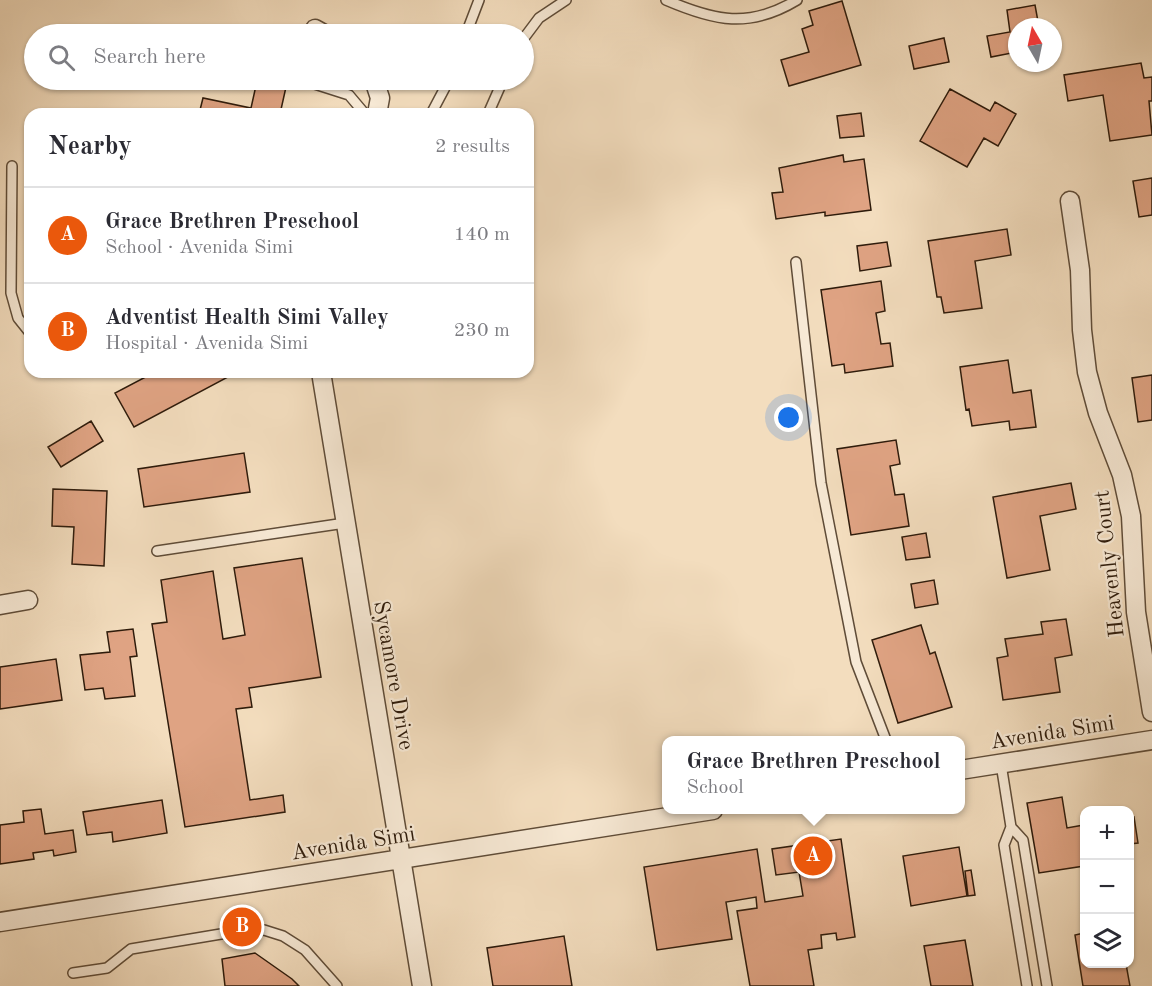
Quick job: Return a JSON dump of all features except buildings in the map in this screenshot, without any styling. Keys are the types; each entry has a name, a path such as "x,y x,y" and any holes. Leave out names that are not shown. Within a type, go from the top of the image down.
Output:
{"street":[{"path":"377,90 380,98 378,108"},
{"name":"Heavenly Court","path":"1070,201 1080,270 1082,330 1087,372 1098,413 1122,475 1131,516 1136,612 1152,712"},
{"name":"Sycamore Drive","path":"322,378 422,986"},
{"path":"0,604 28,600"},
{"name":"Avenida Simi","path":"965,769 1152,740"},
{"name":"Avenida Simi","path":"0,922 688,814"}],"lane":[{"path":"470,24 478,0"},
{"path":"534,25 539,18 566,0"},
{"path":"666,0 703,16 731,21 782,9 797,0"},
{"path":"333,90 349,95 360,108"},
{"path":"435,108 444,90"},
{"path":"491,108 499,90"},
{"path":"12,166 11,293 18,318 24,326"},
{"path":"795,262 821,483 856,662 884,736"},
{"path":"157,551 345,523"},
{"path":"1001,764 1011,827 1004,845 1027,986"},
{"path":"1011,827 1023,840 1047,986"},
{"path":"73,973 107,968 131,950 204,937 264,930 283,936 305,950 337,986"}],"place":[{"name":"Grace Brethren Preschool","path":"813,856"},
{"name":"Adventist Health Simi Valley","path":"242,927"}]}
